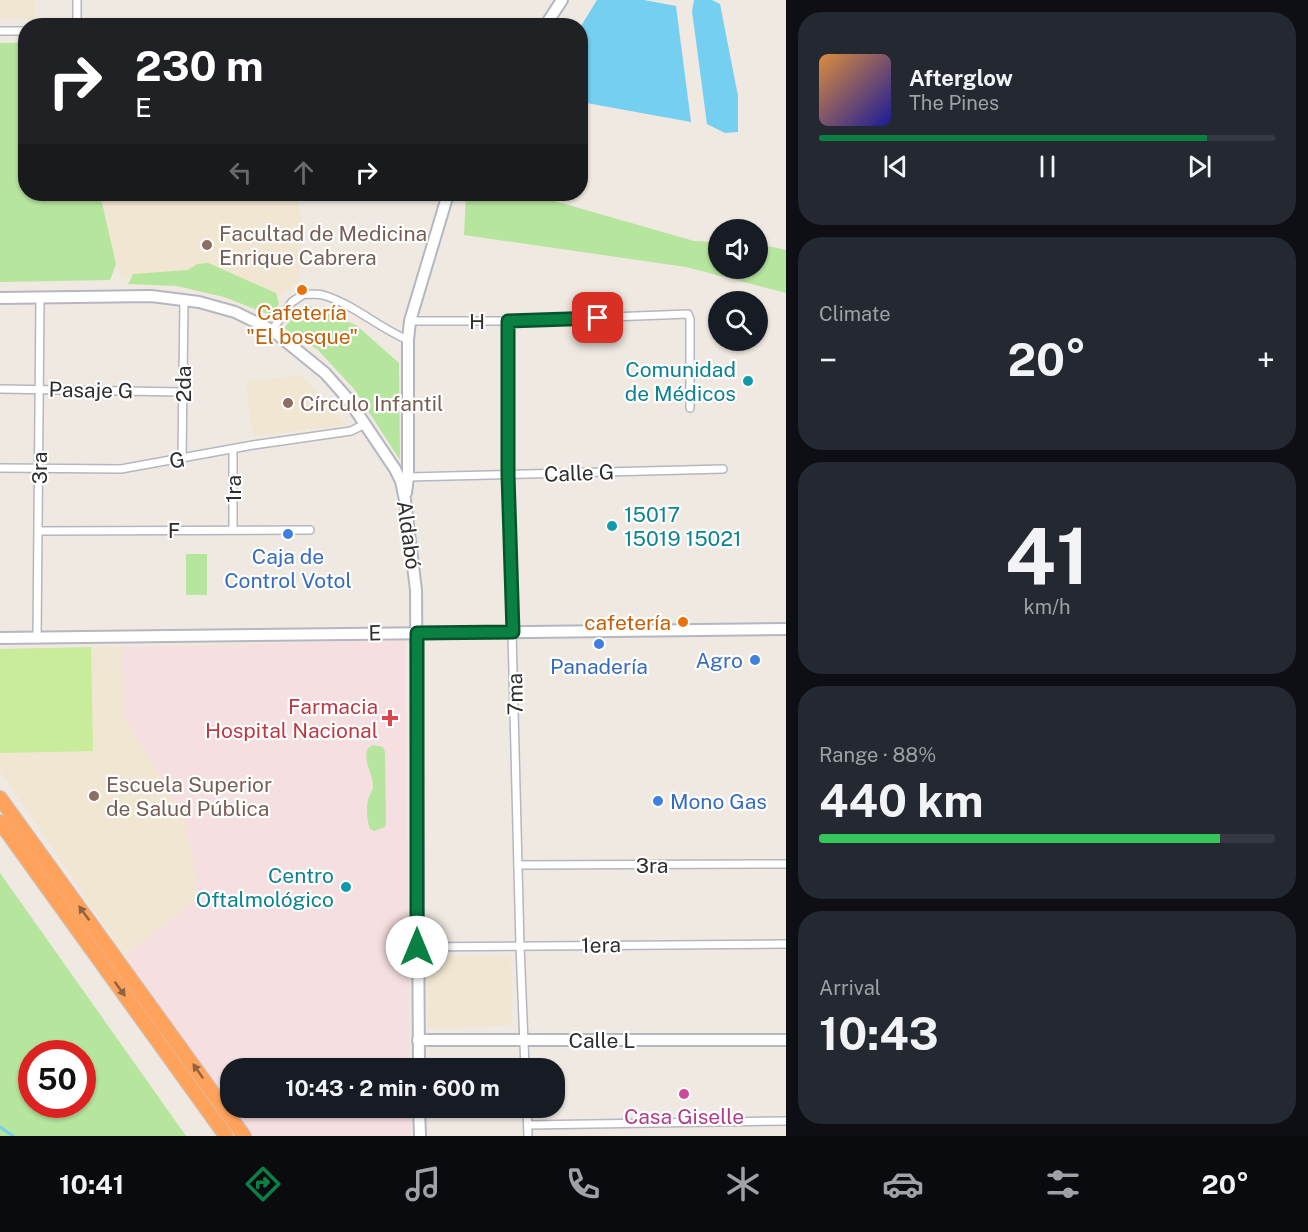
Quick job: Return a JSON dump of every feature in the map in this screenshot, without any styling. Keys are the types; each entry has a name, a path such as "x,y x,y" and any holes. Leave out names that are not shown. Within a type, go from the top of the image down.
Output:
{"highway":[{"path":"0,798 244,1136"},
{"path":"0,822 226,1136"}],"street":[{"path":"77,0 77,18"},
{"path":"550,18 562,0"},
{"path":"0,31 18,31"},
{"name":"Aldabó","path":"419,1058 416,590 404,479 408,340 410,321 446,201"},
{"path":"272,330 292,302 304,294 323,295 358,312 392,334 408,340"},
{"name":"Aldabó","path":"0,298 151,296 183,304 235,312 272,330 326,373 348,399 404,479"},
{"name":"3ra","path":"38,639 40,298"},
{"name":"2da","path":"182,459 183,304"},
{"name":"H","path":"410,321 508,321 688,314 690,318 690,408"},
{"name":"7ma","path":"508,321 508,475 525,1058"},
{"name":"Pasaje G","path":"0,389 183,392"},
{"name":"G","path":"0,468 121,469 351,431 365,424"},
{"name":"1ra","path":"233,449 233,530"},
{"name":"Calle G","path":"404,479 723,470"},
{"name":"F","path":"38,531 310,530"},
{"name":"E","path":"0,638 786,629"},
{"name":"3ra","path":"519,865 786,864"},
{"name":"1era","path":"417,947 786,944"},
{"name":"Calle L","path":"418,1040 786,1040"},
{"path":"419,1118 420,1136"},
{"path":"528,1118 528,1136"},
{"path":"528,1125 786,1121"}],"shaded area":[{"path":"0,0 35,0 35,18 0,18"},
{"name":"Facultad de Medicina Enrique Cabrera","path":"102,201 298,201 302,228 299,283 271,299 216,275 122,279 116,264"},
{"name":"Círculo Infantil","path":"301,375 346,425 253,436 246,382"},
{"path":"405,640 410,1058 220,1058 220,1093 125,956 199,897 186,821 123,715 122,647"},
{"name":"Escuela Superior de Salud Pública","path":"122,647 123,715 186,821 199,898 125,956 0,770 0,649"},
{"path":"437,956 511,957 512,1025 428,1028 428,964"},
{"path":"238,1118 410,1118 411,1136 250,1136"}],"green space":[{"path":"0,43 18,43 18,201 102,201 116,264 110,280 0,282"},
{"path":"466,201 554,201 694,241 708,242 708,273 686,267 464,235"},
{"path":"768,246 786,250 786,293 732,279 768,279"},
{"path":"208,263 276,293 279,304 270,315 224,297 176,286 128,284 133,274 188,270 197,264"},
{"path":"305,304 356,325 399,363 400,460 354,389 318,350 284,328"},
{"path":"186,554 207,554 207,595 186,595"},
{"path":"91,647 93,751 0,753 0,649"},
{"path":"373,745 383,747 385,752 386,821 385,827 374,831 370,829 367,811 373,781 366,758 368,748"},
{"path":"0,873 186,1136 0,1136"}],"water":[{"path":"597,0 644,0 676,6 691,122 588,103 588,18 586,18"},
{"path":"694,0 712,0 720,4 738,96 738,132 725,133 707,124 692,11"}],"waterway":[{"path":"0,1127 13,1136"}],"place":[{"name":"Facultad de Medicina Enrique Cabrera","path":"207,245"},
{"name":"Cafetería \"El bosque\"","path":"302,290"},
{"name":"Comunidad de Médicos","path":"748,381"},
{"name":"Círculo Infantil","path":"288,403"},
{"name":"15017 15019 15021","path":"612,526"},
{"name":"Caja de Control Votol","path":"288,534"},
{"name":"cafetería","path":"683,622"},
{"name":"Panadería","path":"599,644"},
{"name":"Agro","path":"755,660"},
{"name":"Farmacia Hospital Nacional","path":"390,718"},
{"name":"Escuela Superior de Salud Pública","path":"94,796"},
{"name":"Mono Gas","path":"658,801"},
{"name":"Centro Oftalmológico","path":"346,887"},
{"name":"Casa Giselle","path":"684,1094"}],"route":[{"path":"417,947 417,633 513,632 508,475 508,321 598,318"}]}
